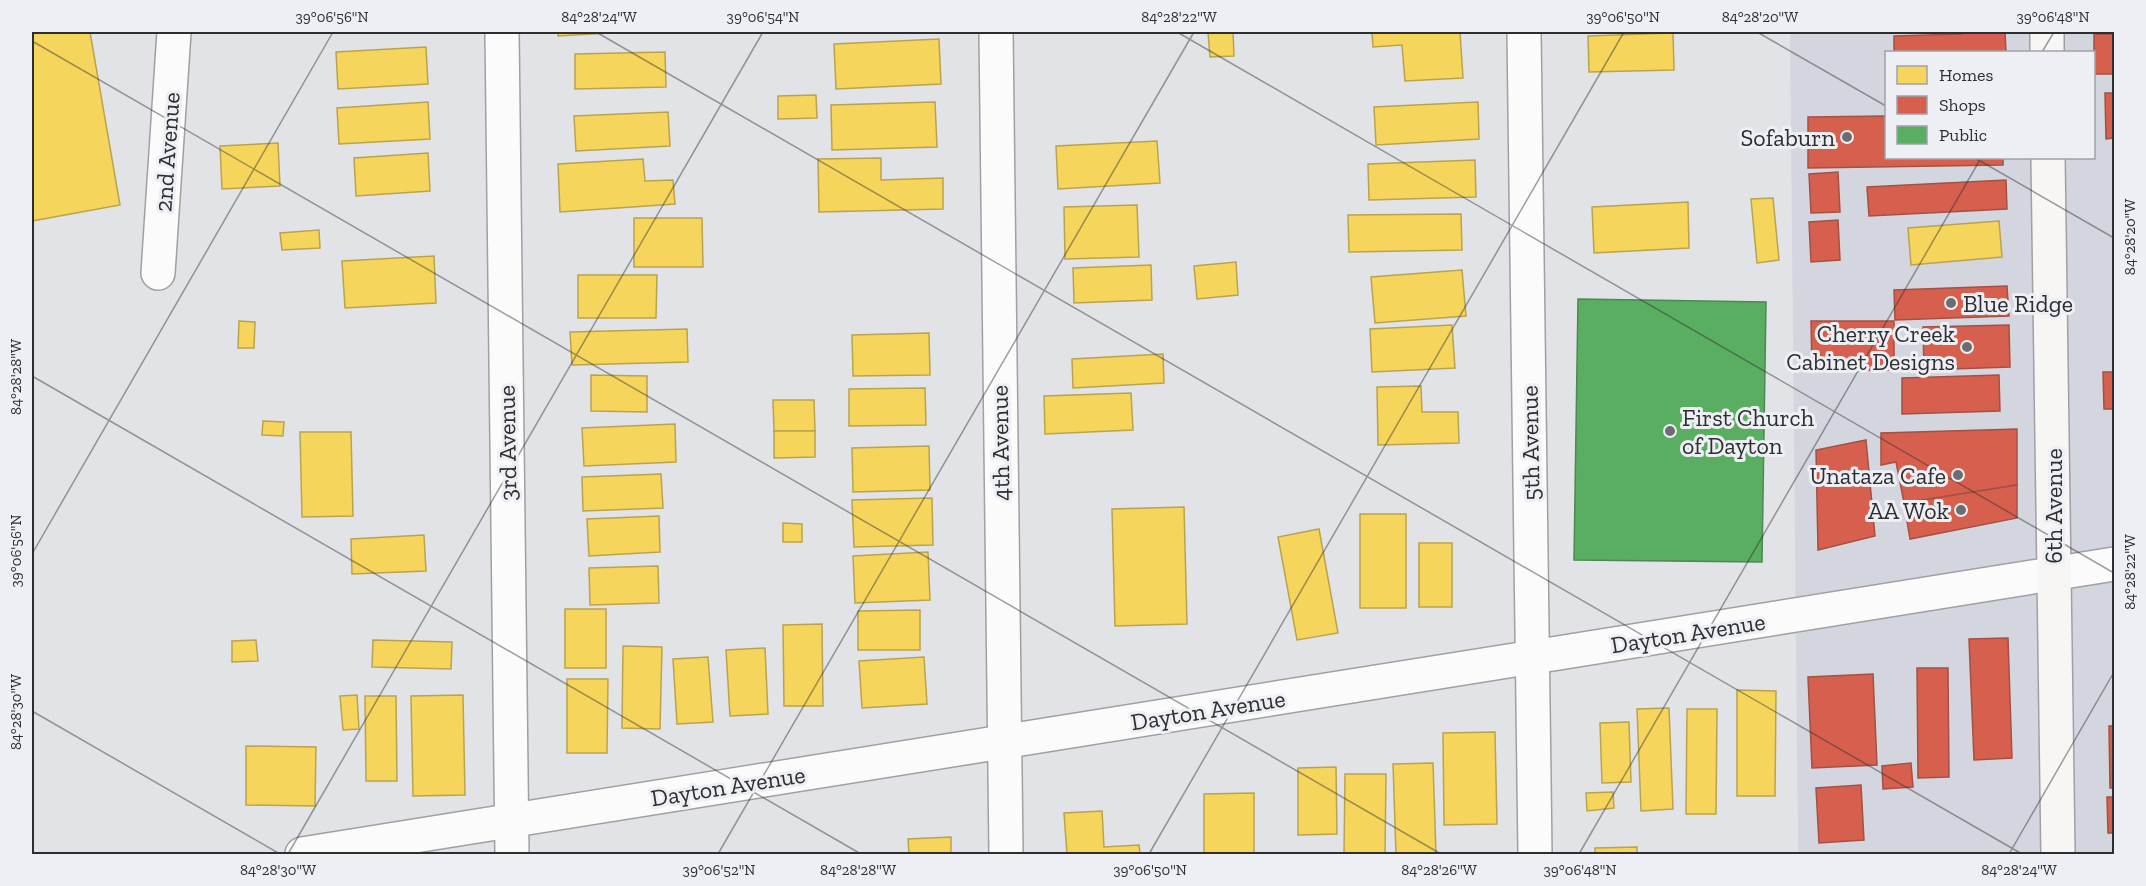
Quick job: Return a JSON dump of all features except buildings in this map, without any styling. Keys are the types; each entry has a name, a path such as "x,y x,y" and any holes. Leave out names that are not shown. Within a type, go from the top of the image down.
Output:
{"main road":[{"path":"2047,32 2047,51"},
{"name":"6th Avenue","path":"2048,159 2058,855"}],"street":[{"name":"2nd Avenue","path":"158,273 174,32"},
{"name":"3rd Avenue","path":"502,32 512,855"},
{"name":"4th Avenue","path":"996,32 1006,855"},
{"name":"5th Avenue","path":"1524,32 1535,855"},
{"name":"Dayton Avenue","path":"302,855 2115,564"}],"shaded area":[{"path":"1790,32 2114,32 2114,854 1798,854"}],"place":[{"name":"Sofaburn","path":"1847,137"},
{"name":"Blue Ridge","path":"1951,303"},
{"name":"Cherry Creek Cabinet Designs","path":"1967,347"},
{"name":"First Church of Dayton","path":"1670,431"},
{"name":"Unataza Cafe","path":"1958,475"},
{"name":"AA Wok","path":"1961,510"}]}
